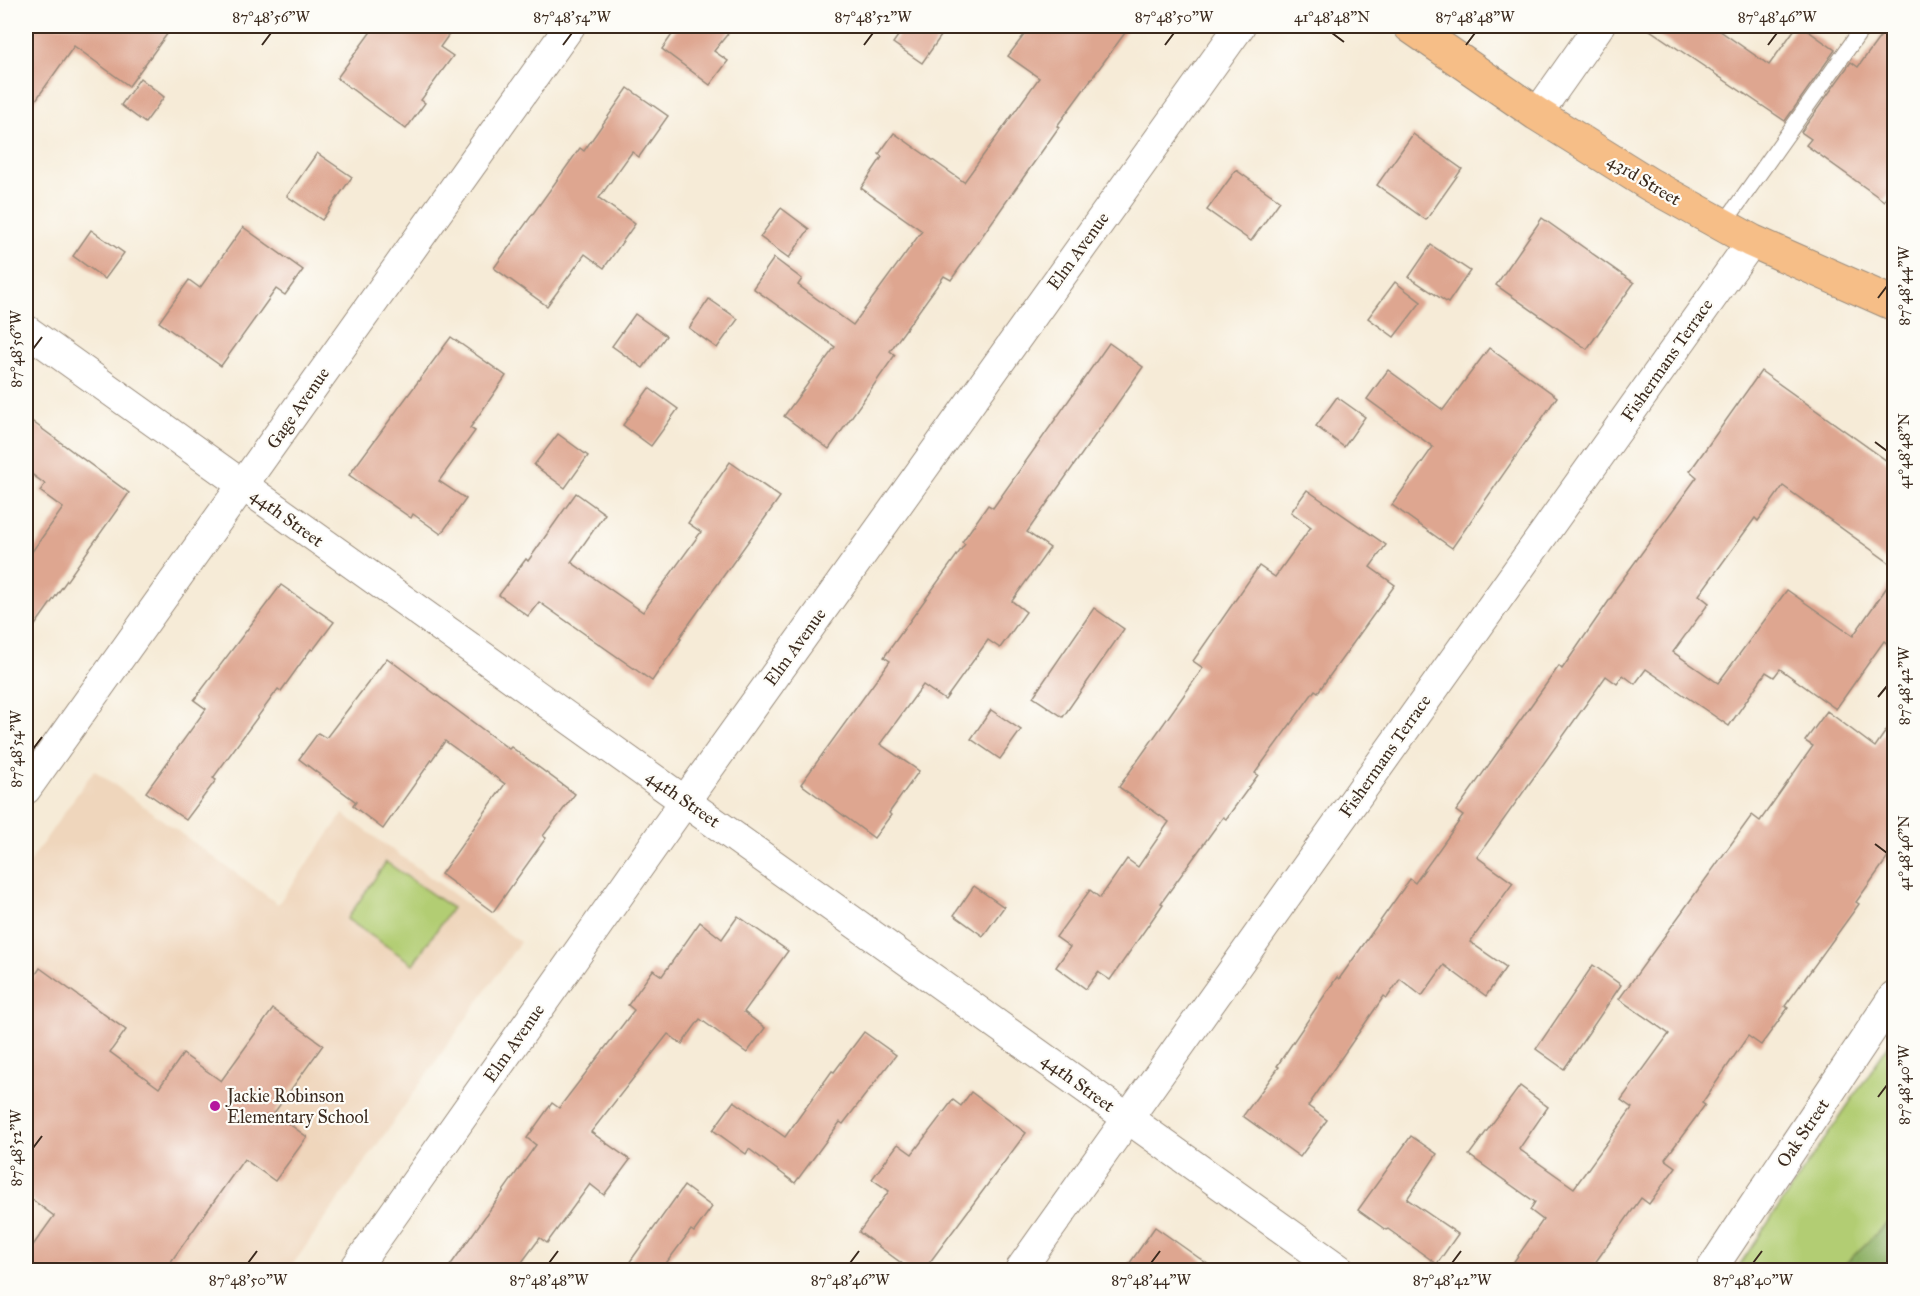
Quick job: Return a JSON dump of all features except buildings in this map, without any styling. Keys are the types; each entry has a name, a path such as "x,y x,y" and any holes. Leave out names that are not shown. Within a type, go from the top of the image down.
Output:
{"main road":[{"name":"43rd Street","path":"1410,26 1537,114 1649,184 1752,241 1894,304"}],"street":[{"name":"Gage Avenue","path":"26,789 570,26"},
{"name":"Elm Avenue","path":"354,1270 685,801 1240,26"},
{"path":"1537,114 1599,26"},
{"name":"Fishermans Terrace","path":"1020,1270 1752,241"},
{"name":"44th Street","path":"26,330 1340,1270"},
{"name":"Oak Street","path":"1711,1270 1894,996"}],"lane":[{"path":"1723,225 1864,26"}],"shaded area":[{"name":"Jackie Robinson Elementary School","path":"94,770 278,904 343,814 520,942 289,1270 26,1270 26,867"}],"green space":[{"path":"386,862 452,908 413,964 347,919"},
{"path":"1894,1037 1894,1270 1736,1270"},
{"path":"1894,1216 1894,1270 1839,1270"}],"place":[{"name":"Jackie Robinson Elementary School","path":"215,1106"}]}
